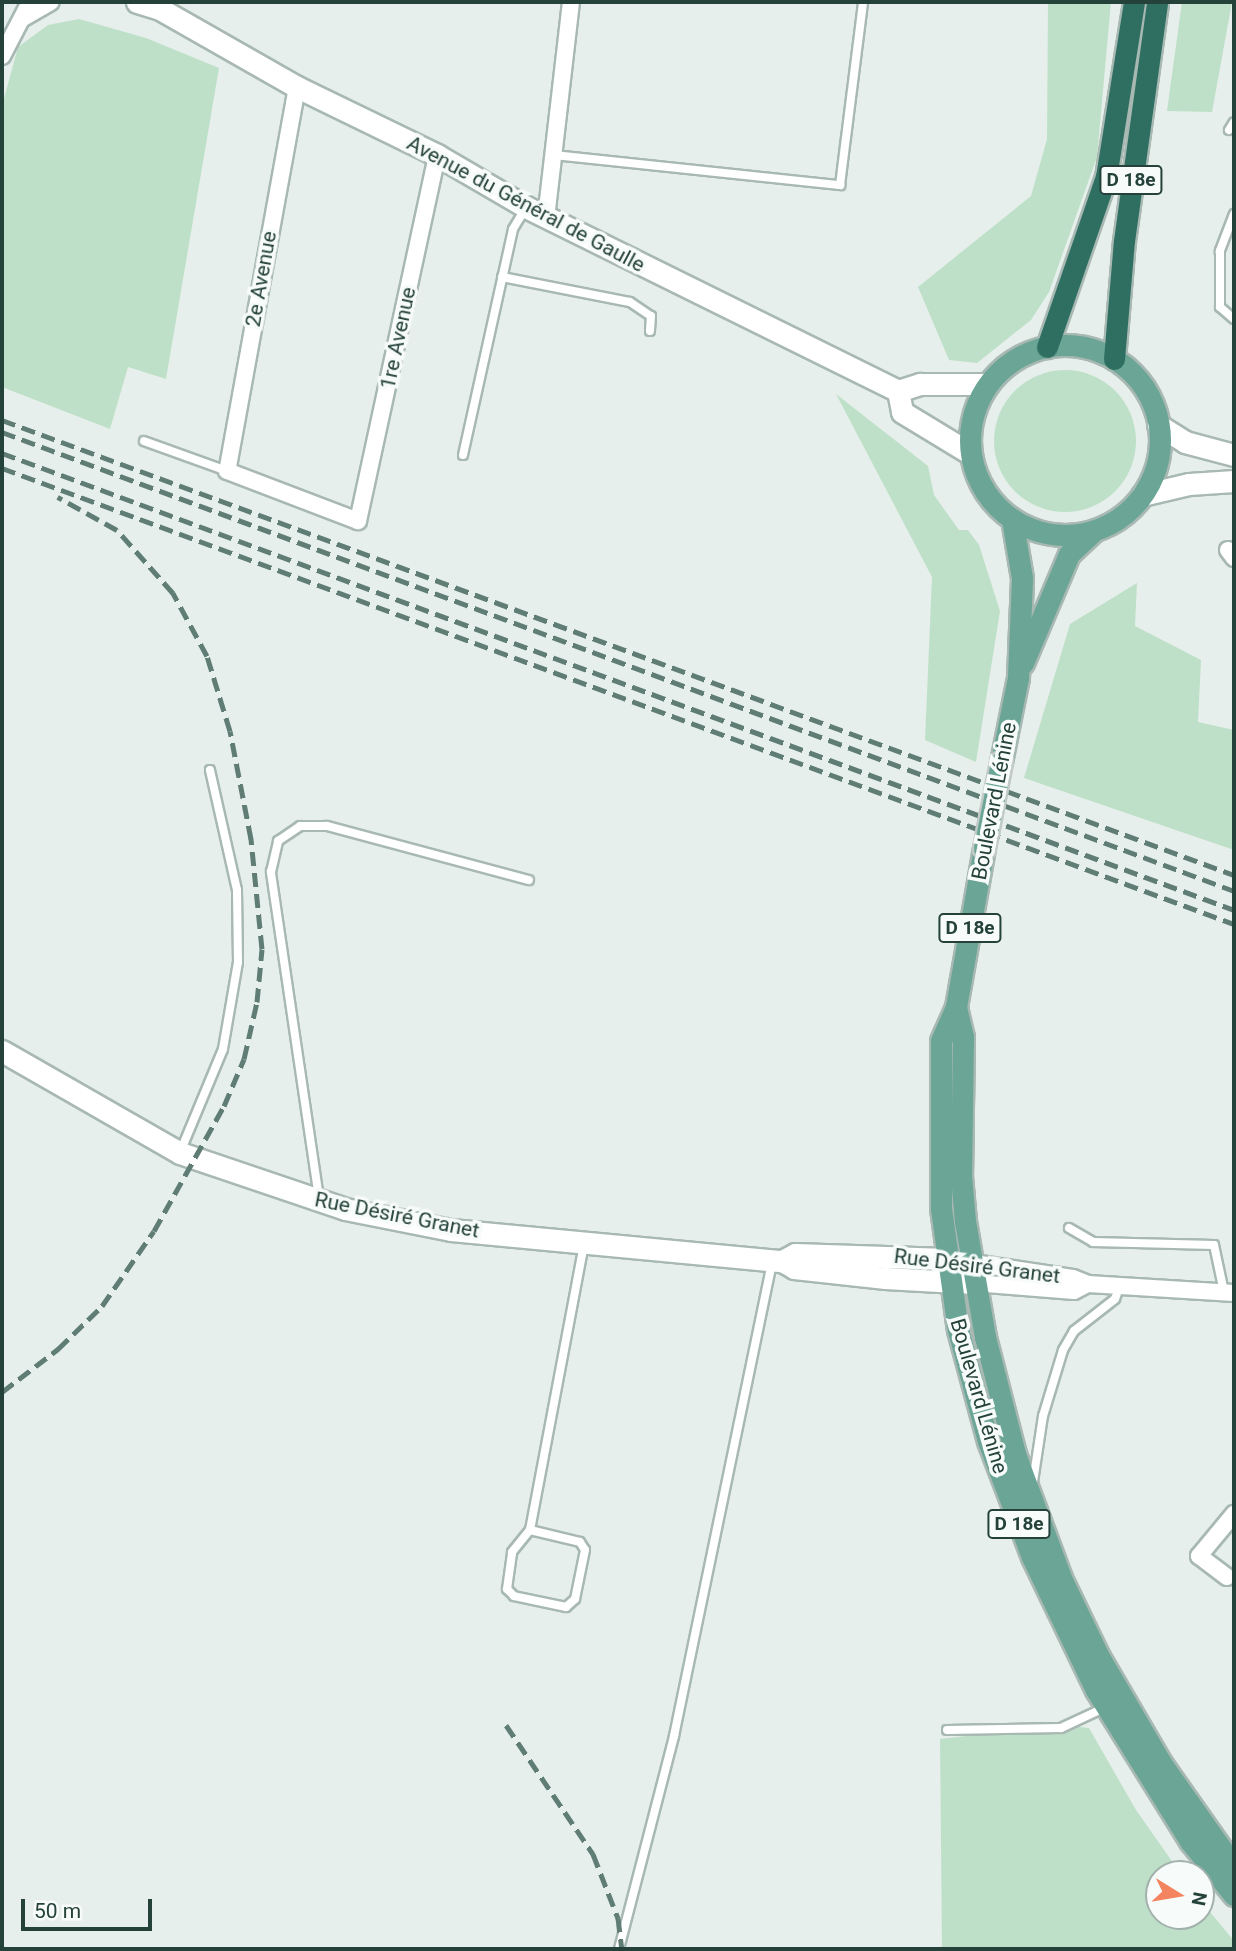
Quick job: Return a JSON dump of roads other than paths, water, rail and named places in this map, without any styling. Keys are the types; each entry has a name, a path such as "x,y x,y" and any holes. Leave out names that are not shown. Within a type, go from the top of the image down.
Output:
{"highway":[{"name":"D 18e","path":"1047,347 1106,177 1134,2"},
{"name":"D 18e","path":"1114,359 1124,240 1157,2"}],"main road":[{"name":"Avenue du Général de Gaulle","path":"138,2 159,5 297,87 437,155 546,218 898,391"},
{"path":"1047,347 1083,347 1114,359 1143,387 1158,425 1157,460 1142,495 1117,520 1094,531 1055,535 1012,519 985,492 971,454 974,414 988,384 1016,359 1047,347"},
{"path":"971,454 902,412 898,391 920,384 988,384"},
{"path":"1158,425 1185,442 1234,455"},
{"path":"1142,495 1189,484 1234,481"},
{"name":"Boulevard Lénine","path":"1012,519 1022,578 1018,678 956,1007 942,1041 938,1125 950,1281 958,1330 988,1441 1032,1557 1107,1707 1190,1841 1234,1895"},
{"name":"Boulevard Lénine","path":"1018,678 1069,554 1094,531"},
{"name":"Boulevard Lénine","path":"956,1007 963,1037 961,1176 972,1272 996,1388 1030,1499 1061,1578 1122,1699 1234,1867"},
{"name":"Rue Désiré Granet","path":"2,1051 180,1153 319,1202 450,1230 777,1261 794,1268 950,1281 972,1272"},
{"name":"Rue Désiré Granet","path":"777,1261 795,1254 947,1259"}],"street":[{"path":"2,56 30,2"},
{"path":"23,18 51,2"},
{"path":"546,218 551,155 571,2"},
{"name":"2e Avenue","path":"227,471 297,87"},
{"name":"1re Avenue","path":"227,471 358,521 437,155"},
{"name":"Rue Désiré Granet","path":"947,1259 972,1272 1074,1290 1088,1284 1229,1292"},
{"path":"1227,1577 1199,1556 1234,1514"}],"lane":[{"path":"551,155 840,185 863,2"},
{"path":"463,455 513,229 526,207"},
{"path":"1234,214 1220,251 1220,307 1234,319"},
{"path":"502,277 630,302 651,316 650,331"},
{"path":"144,441 227,471"},
{"path":"180,1153 223,1049 238,962 237,890 209,771"},
{"path":"319,1202 271,872 278,841 300,826 327,826 529,880"},
{"path":"1069,1228 1093,1242 1214,1245 1229,1292"},
{"path":"530,1530 580,1542 585,1550 575,1599 566,1607 513,1596 507,1589 512,1552 530,1530 584,1241"},
{"path":"619,1949 674,1735 777,1261"},
{"path":"1030,1499 1054,1370 1074,1331 1109,1306 1120,1285"},
{"path":"947,1730 1061,1728 1107,1707"}],"railway":[{"path":"2,420 1234,875"},
{"path":"2,432 1234,891"},
{"path":"2,453 1234,910"},
{"path":"2,468 1234,924"},
{"path":"2,1392 58,1349 102,1306 154,1231 224,1106 244,1059 257,1002 262,949 251,839 230,731 207,656 173,593 117,530 58,497"},
{"path":"506,1725 593,1854 618,1918 622,1949"}]}
